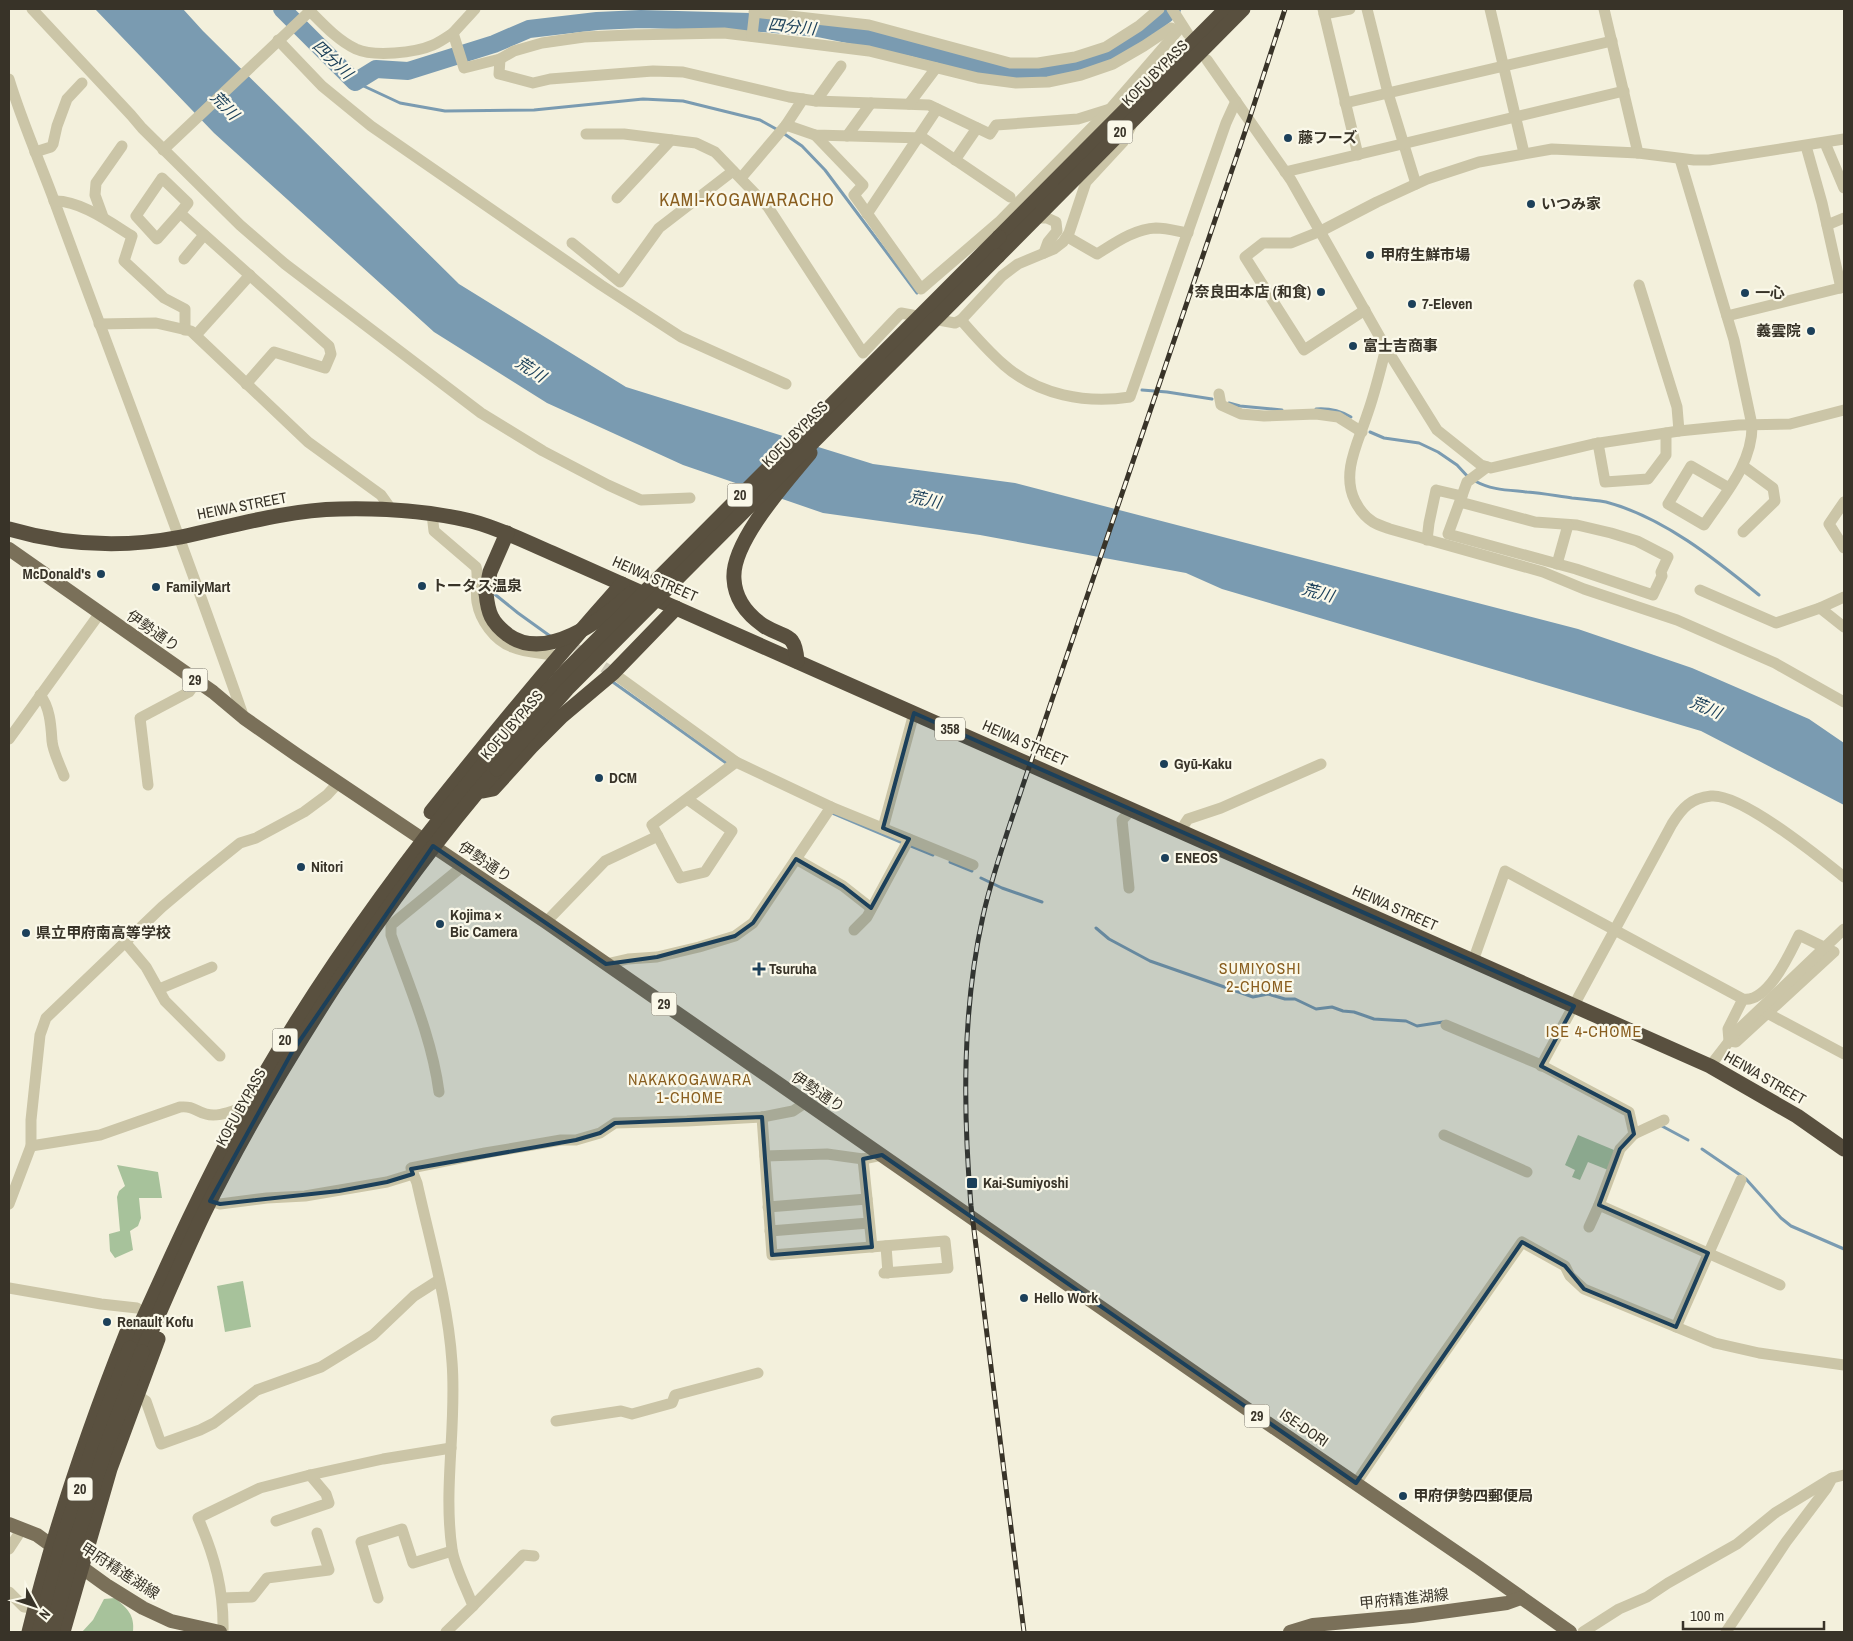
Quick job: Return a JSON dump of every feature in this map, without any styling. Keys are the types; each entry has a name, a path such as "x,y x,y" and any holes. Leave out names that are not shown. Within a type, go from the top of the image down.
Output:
{"highway":[{"name":"KOFU BYPASS","path":"39,1632 61,1545 90,1456 136,1350 186,1222 246,1107 290,1032 362,924 429,838 492,764 565,672 1226,9"},
{"name":"KOFU BYPASS","path":"52,1632 72,1553 136,1350 207,1207 265,1098 292,1052 429,838 477,792 492,764 1243,9"},
{"path":"797,661 795,643 752,617 742,605 736,593 733,578 738,558 748,535 777,494 852,401"},
{"name":"HEIWA STREET","path":"9,529 59,540 126,543 178,537 282,515 339,509 391,509 472,521 507,533 1710,1066 1798,1116 1844,1149"},
{"path":"507,533 490,572 486,593 488,610 495,625 520,642 531,644 556,641 578,631 610,611 659,568 708,518 721,514"},
{"path":"429,838 430,814 482,747 558,656 622,584"},
{"path":"477,792 493,790 531,747 562,716 613,673 676,608"},
{"path":"63,1632 110,1469 165,1322 195,1254 207,1207"},
{"path":"29,1632 52,1546 84,1443 137,1308 165,1247 186,1222"}],"main road":[{"name":"伊勢通り","path":"9,549 197,681 244,718 380,812 429,838 463,866 882,1155"},
{"name":"ISE-DORI","path":"882,1155 1570,1632"},
{"name":"甲府精進湖線","path":"9,1524 37,1535 106,1585 142,1608 170,1621 221,1632"},
{"name":"甲府精進湖線","path":"1290,1632 1313,1625 1412,1616 1507,1603 1521,1598"}],"street":[{"path":"32,9 163,150 240,225 285,264 481,413 542,451 640,500 690,498"},
{"path":"163,150 309,10 324,25 356,49 380,53 413,50 433,45 453,33 475,9"},
{"path":"752,34 754,12 869,25 1010,63 1038,63 1075,58 1106,47 1139,26 1159,9"},
{"path":"1350,9 1324,12 1358,154"},
{"path":"1367,9 1388,93 1416,184"},
{"path":"1490,9 1524,153"},
{"path":"1604,9 1638,153"},
{"path":"453,33 464,68 500,59 514,51 542,43 584,37 724,33 752,34 869,51 978,78 1016,83 1048,82 1081,75 1113,64 1180,23"},
{"path":"815,135 863,185 854,195 921,289 999,222 1110,109 1180,23"},
{"path":"278,40 322,86 371,126 593,279 681,337 786,384"},
{"path":"1345,103 1612,41"},
{"path":"500,59 499,74 533,83 550,79 653,71 683,72 816,101 929,104 990,134 996,125 1078,119 1110,109"},
{"path":"1207,60 1285,172 1321,231 1386,348 1437,430 1481,465 1491,468 1598,443 1679,431 1790,424 1844,410"},
{"path":"816,101 841,66"},
{"path":"909,104 936,68"},
{"path":"9,79 22,121 54,200 158,478 178,537 202,596 244,718"},
{"path":"35,152 51,147 67,99 82,83"},
{"path":"1285,172 1624,91"},
{"path":"572,243 620,282 659,228 737,175 786,126 803,99"},
{"path":"960,320 1004,365 1022,378 1044,389 1083,399 1112,400 1130,396 1236,101"},
{"path":"847,136 871,103"},
{"path":"867,214 937,109"},
{"path":"586,134 624,134 696,143 715,152 768,207 863,353 901,313 955,323 1002,276 1018,264 1054,249 1063,242 1069,233 1086,182 1123,142 1137,115"},
{"path":"786,126 815,135 923,138 1010,197"},
{"path":"955,160 977,128"},
{"path":"1365,310 1304,350 1245,257 1262,243 1291,243 1321,231 1416,184 1479,162 1524,153 1552,149 1638,153 1680,159 1709,160 1844,139"},
{"path":"618,198 671,140"},
{"path":"1825,143 1844,188"},
{"path":"103,218 95,195 96,183 122,146"},
{"path":"1727,316 1843,287 1806,146"},
{"path":"1680,159 1734,340 1752,425 1752,437 1742,466 1729,488 1704,525 1668,504 1691,466 1729,488"},
{"path":"162,178 188,203 180,213 157,238 136,216 162,178"},
{"path":"54,200 65,200 103,218 132,236 124,262 164,298 185,309 185,330"},
{"path":"180,213 329,346 331,354 325,368 274,352 246,384"},
{"path":"1036,218 1047,218 1056,222 1057,231 1048,242 1044,253"},
{"path":"1827,224 1844,218"},
{"path":"1072,239 1097,254 1122,238 1145,230 1158,228 1188,233"},
{"path":"184,259 204,235"},
{"path":"196,336 250,275"},
{"path":"1639,284 1677,406 1679,431"},
{"path":"99,324 156,323 185,330 196,336 308,442 381,495 391,509"},
{"path":"1386,348 1349,472 1349,485 1359,508 1372,521 1390,529 1543,572 1584,589 1677,620 1775,663 1844,702"},
{"path":"1219,394 1221,405 1241,414 1264,416 1316,414 1338,417 1362,432"},
{"path":"1598,443 1605,482 1648,479 1666,455 1666,433"},
{"path":"1742,466 1773,488 1775,501 1743,532"},
{"path":"1428,540 1436,490 1461,499 1534,522 1568,525 1611,533 1637,541 1668,558 1653,595 1557,564 1448,534 1461,499 1472,478 1487,467"},
{"path":"1844,502 1829,524 1844,548"},
{"path":"432,514 434,531 476,566 477,603 489,629 511,646 558,656"},
{"path":"1557,564 1568,525"},
{"path":"1700,590 1776,622 1823,610 1844,597"},
{"path":"1823,610 1844,627"},
{"path":"10,736 100,613"},
{"path":"613,673 736,762 831,807 973,865"},
{"path":"148,785 140,718 189,692 197,681"},
{"path":"40,695 44,700 52,731 52,742 64,776"},
{"path":"883,828 914,713"},
{"path":"687,799 732,831 705,872 680,878 652,825 736,762"},
{"path":"1180,830 1188,819 1221,808 1321,764"},
{"path":"9,1204 12,1184 31,1146 31,1120 40,1035 46,1018 162,907 240,843 256,838 304,812 338,783"},
{"path":"1542,1066 1672,824 1687,804 1697,799 1720,796 1748,809 1776,826 1844,877"},
{"path":"606,964 628,959 657,957 735,936 753,923 768,898 831,807"},
{"path":"1129,888 1122,820 1132,809"},
{"path":"546,922 605,861 658,836"},
{"path":"854,930 867,917 909,839"},
{"path":"796,859 843,886 871,908"},
{"path":"440,1092 437,1071 391,934 391,925 463,866"},
{"path":"1473,961 1505,871 1743,999 1748,1000 1756,996 1778,977 1799,936 1834,952 1736,1042 1729,1040"},
{"path":"1710,1066 1738,1030 1844,929"},
{"path":"125,942 146,967 165,1001 220,1056"},
{"path":"158,989 212,967"},
{"path":"1729,1040 1728,1029 1743,999"},
{"path":"1767,1013 1844,1054"},
{"path":"1446,1025 1542,1066 1629,1112 1634,1134"},
{"path":"473,1606 452,1551 448,1483 453,1398 452,1362 439,1280 411,1168 561,1140 576,1140 600,1133 615,1123 762,1117 793,1111 805,1103"},
{"path":"31,1146 100,1135 180,1107 192,1106 206,1114 215,1115 246,1107"},
{"path":"762,1117 772,1254 945,1241 948,1268 886,1273 886,1246"},
{"path":"1589,1227 1599,1206 1620,1149 1634,1134 1664,1120"},
{"path":"1444,1136 1527,1172"},
{"path":"765,1156 827,1154 863,1159 882,1155"},
{"path":"863,1159 872,1247"},
{"path":"207,1207 267,1198 305,1196 388,1182 413,1174"},
{"path":"1676,1327 1741,1180"},
{"path":"768,1207 867,1199"},
{"path":"1599,1206 1780,1285"},
{"path":"770,1231 869,1223"},
{"path":"1356,1483 1522,1242 1565,1266 1570,1276 1584,1288 1715,1343 1759,1353 1844,1365"},
{"path":"137,1395 146,1401 161,1444 200,1430 214,1423 257,1390 321,1367 366,1339 414,1296 439,1280"},
{"path":"9,1288 101,1304 137,1308"},
{"path":"556,1421 621,1411 632,1414 672,1403 675,1395 758,1373"},
{"path":"221,1632 222,1598 218,1571 198,1518 260,1488 383,1459 451,1448"},
{"path":"276,1521 328,1503 326,1494 310,1475"},
{"path":"1583,1632 1619,1609 1647,1597 1737,1544 1775,1513 1832,1478 1844,1475"},
{"path":"1726,1632 1786,1542 1826,1489 1832,1478"},
{"path":"9,1549 22,1529"},
{"path":"378,1598 361,1542 402,1529 412,1563 452,1551"},
{"path":"222,1598 252,1597 268,1578 329,1570 317,1533"},
{"path":"446,1632 523,1555 534,1556"},
{"path":"9,1592 24,1607 35,1608"}],"highlighted area":[{"path":"914,713 1574,1006 1541,1066 1629,1112 1634,1134 1620,1149 1599,1205 1708,1253 1676,1327 1584,1289 1565,1266 1522,1242 1356,1483 882,1155 863,1159 872,1247 772,1255 762,1117 615,1123 600,1133 576,1140 411,1169 413,1174 387,1182 339,1191 220,1204 210,1201 292,1052 433,846 606,964 657,957 735,936 753,923 796,859 843,886 871,908 909,839 883,828"}],"green space":[{"path":"1578,1135 1614,1150 1608,1170 1588,1162 1580,1180 1572,1177 1575,1170 1565,1165"},
{"path":"117,1165 158,1172 162,1198 139,1198 141,1218 138,1226 130,1231 133,1250 115,1258 110,1251 109,1234 120,1231 117,1197 119,1191 125,1186"},
{"path":"243,1281 251,1327 225,1332 217,1286"},
{"path":"115,1598 129,1612 133,1621 133,1632 82,1632 93,1620 104,1599"}],"water":[{"name":"荒川","path":"95,9 183,9 459,284 626,387 873,464 1015,483 1578,629 1692,668 1809,719 1844,743 1844,805 1701,731 1222,589 1186,573 980,535 823,513 683,465 547,403 434,332 214,133"}],"waterway":[{"name":"四分川","path":"282,9 355,82 376,69 408,71 494,44 529,29 597,21 641,19 750,22 818,28 915,48 1003,71 1040,72 1073,66 1103,57 1136,38 1172,9"},
{"path":"355,82 400,103 445,111 534,110 643,99 683,101 760,120 778,130"},
{"path":"783,133 802,146 825,170 917,293"},
{"path":"1142,390 1212,399"},
{"path":"1229,403 1240,406 1282,410"},
{"path":"1316,409 1334,410 1351,417"},
{"path":"1370,432 1384,438 1419,443 1438,452 1457,465 1469,478"},
{"path":"1475,481 1500,489 1602,501 1627,509 1648,518 1687,541 1725,567 1759,595"},
{"path":"492,592 550,636"},
{"path":"610,680 729,765"},
{"path":"830,812 903,843"},
{"path":"911,846 933,855"},
{"path":"950,862 972,871"},
{"path":"981,878 1002,888 1042,902"},
{"path":"1096,928 1109,939 1150,961 1253,997 1268,994 1285,999 1295,999 1316,1009 1332,1007 1374,1019 1406,1021 1417,1026 1443,1022"},
{"path":"1660,1125 1688,1140"},
{"path":"1702,1149 1746,1179 1781,1218 1791,1226 1844,1249"}],"tunnel":[{"path":"562,640 613,673"}],"railway":[{"path":"1024,1632 968,1170 966,1061 971,988 976,952 996,866 1285,9"}],"place":[{"name":"藤フーズ","path":"1288,138"},
{"name":"いつみ家","path":"1531,204"},
{"name":"甲府生鮮市場","path":"1370,255"},
{"name":"奈良田本店 (和食)","path":"1321,292"},
{"name":"一心","path":"1745,293"},
{"name":"7-Eleven","path":"1412,304"},
{"name":"義雲院","path":"1811,331"},
{"name":"富士吉商事","path":"1353,346"},
{"name":"McDonald's","path":"101,574"},
{"name":"トータス温泉","path":"422,586"},
{"name":"FamilyMart","path":"156,587"},
{"name":"Gyū-Kaku","path":"1164,764"},
{"name":"DCM","path":"599,778"},
{"name":"ENEOS","path":"1165,858"},
{"name":"Nitori","path":"301,867"},
{"name":"Kojima × Bic Camera","path":"440,924"},
{"name":"県立甲府南高等学校","path":"26,933"},
{"name":"Tsuruha","path":"759,969"},
{"name":"Kai-Sumiyoshi","path":"972,1183"},
{"name":"Hello Work","path":"1024,1298"},
{"name":"Renault Kofu","path":"107,1322"},
{"name":"甲府伊勢四郵便局","path":"1403,1496"}],"district":[{"name":"KAMI-KOGAWARACHO","path":"747,200"},
{"name":"SUMIYOSHI 2-CHOME","path":"1260,977"},
{"name":"ISE 4-CHOME","path":"1594,1031"},
{"name":"NAKAKOGAWARA 1-CHOME","path":"690,1088"}]}
